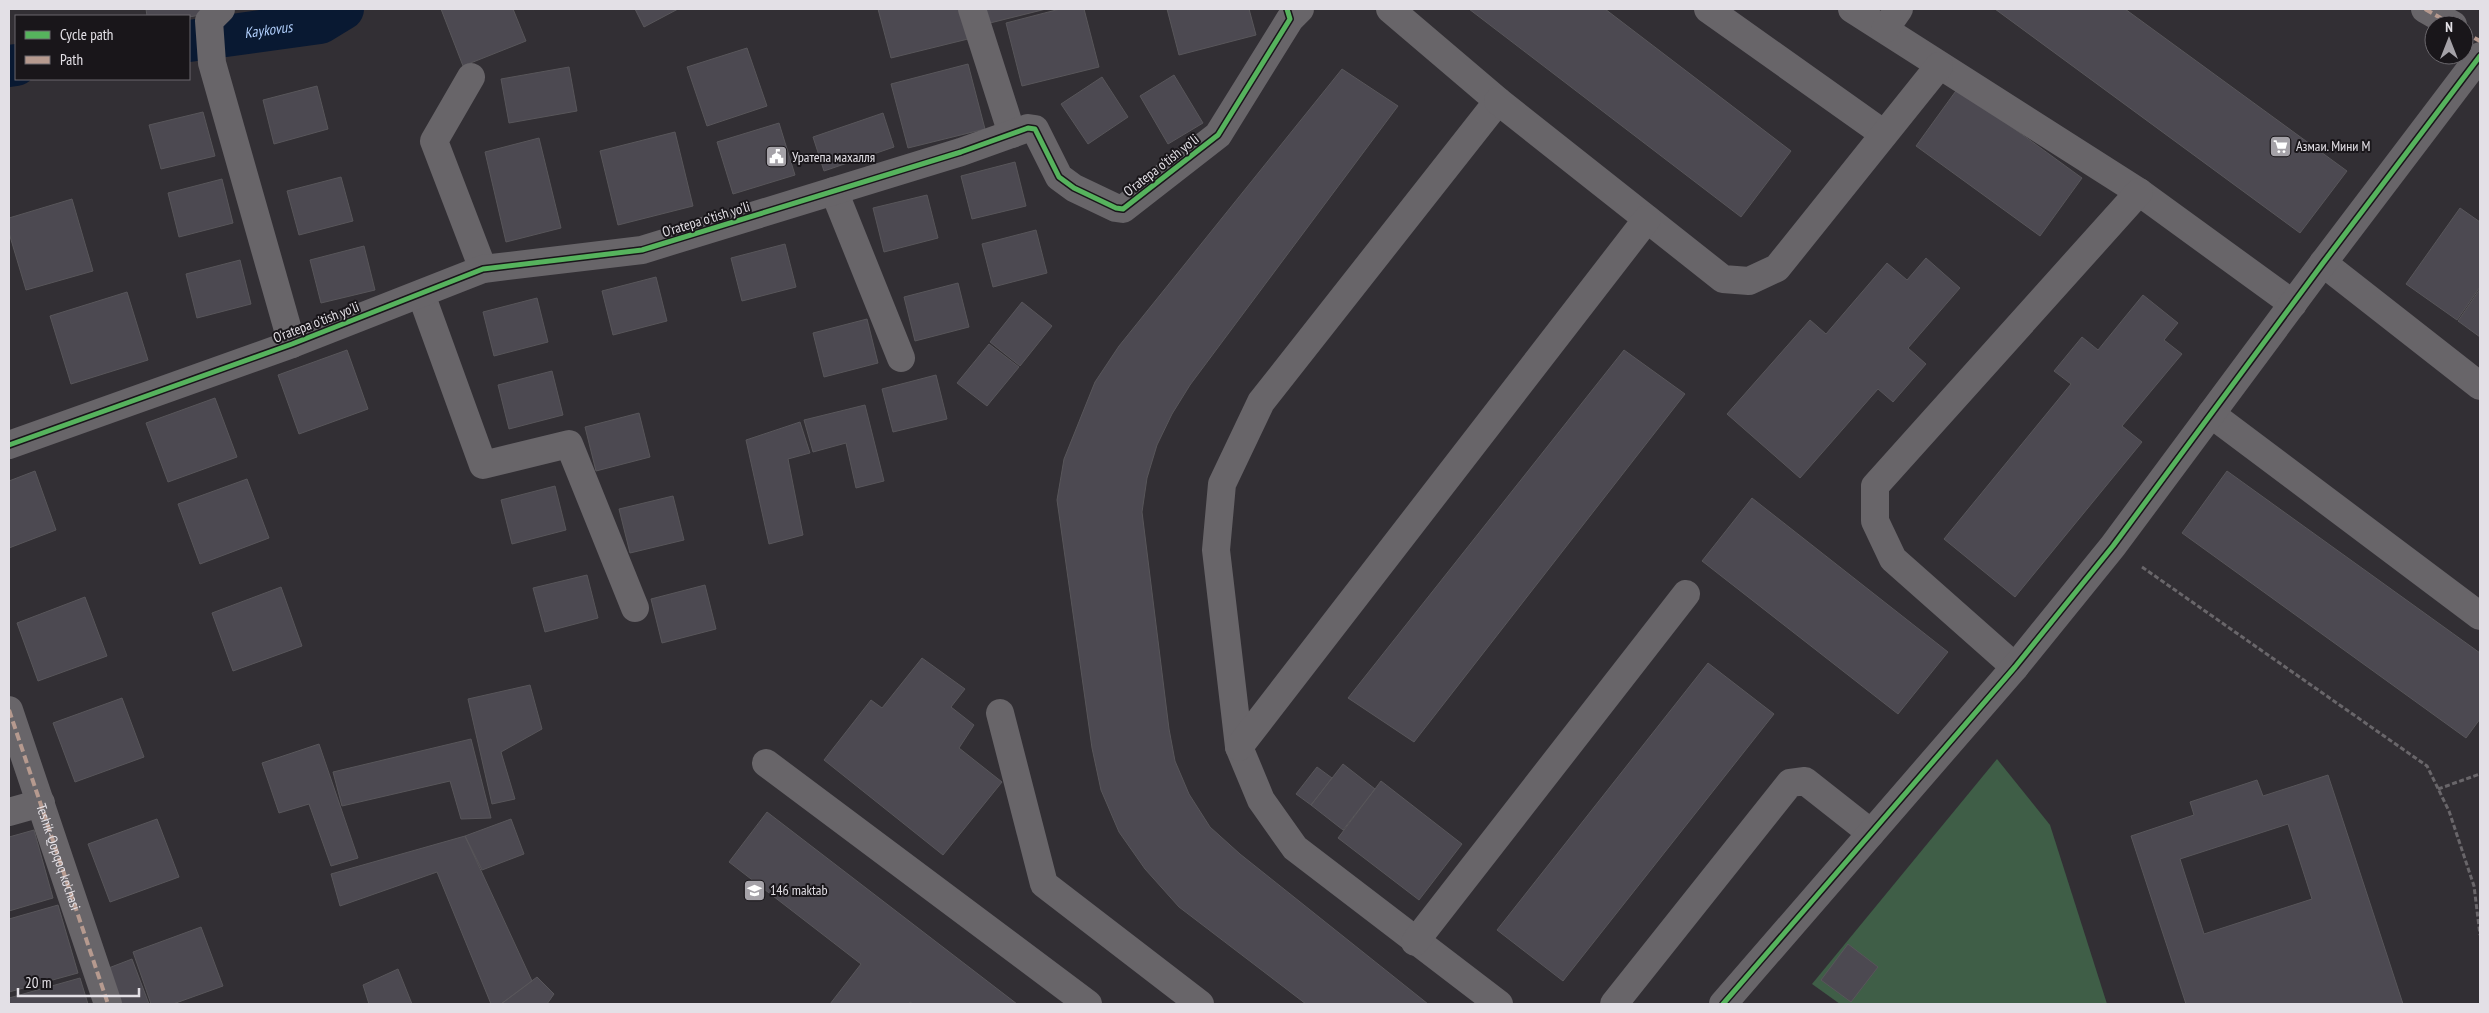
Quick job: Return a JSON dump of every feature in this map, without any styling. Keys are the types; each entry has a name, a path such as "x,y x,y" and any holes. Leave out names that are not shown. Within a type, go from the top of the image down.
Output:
{"street":[{"path":"972,9 1012,134"},
{"path":"1390,9 1498,101 1723,279 1749,281 1777,268 1939,66"},
{"path":"1708,9 1884,134"},
{"path":"1852,9 1892,19 1939,66 2139,192 2293,304"},
{"name":"O'ratepa o'tish yo'li","path":"9,445 292,344 483,269 642,250 834,191 1028,128 1035,129 1058,177 1074,188 1116,208 1123,209 1218,136 1292,12"},
{"path":"215,15 212,63 292,344"},
{"path":"1723,1004 2014,667 2113,546 2323,263 2480,56"},
{"path":"471,77 434,141 483,269"},
{"path":"1498,101 1261,402 1222,484 1216,550 1239,747 1261,800 1295,848 1415,942 1499,1004"},
{"path":"834,191 901,358"},
{"path":"2014,667 1893,559 1875,521 1875,486 2139,192"},
{"path":"1239,747 1647,219"},
{"path":"2323,263 2480,386"},
{"path":"421,294 482,464 569,444 635,608"},
{"path":"2211,414 2480,616"},
{"path":"1415,942 1686,594"},
{"name":"Teshik-Qopqoq ko'chasi","path":"9,710 42,803 108,1004"},
{"path":"1000,712 1044,884 1200,1004"},
{"path":"766,762 1088,1004"},
{"path":"1614,1004 1790,783 1805,781 1871,834"},
{"path":"9,812 42,803"}],"path":[{"path":"2113,546 2426,766 2450,810 2474,886 2480,935"},
{"path":"2438,789 2480,774"}],"green space":[{"path":"1997,759 2050,825 2107,1004 1840,1004 1812,984"}],"building":[{"path":"146,9 216,9 217,12 190,17 190,15 147,15"},
{"path":"441,9 513,9 526,41 463,66"},
{"path":"635,9 678,9 644,27"},
{"path":"878,9 961,9 968,39 891,58"},
{"path":"982,9 1046,9 986,24"},
{"path":"1060,9 1084,9 1099,67 1022,86 1006,23"},
{"path":"1167,9 1249,9 1256,35 1179,55"},
{"path":"1469,9 1605,9 1791,151 1741,217"},
{"path":"1995,9 2125,9 2347,171 2300,233"},
{"path":"747,48 767,106 707,126 687,67"},
{"path":"968,64 985,129 908,148 891,84"},
{"path":"569,67 577,111 509,123 501,79"},
{"path":"1342,69 1398,106 1190,385 1172,414 1157,445 1147,478 1142,512 1169,729 1175,761 1189,794 1210,827 1240,854 1428,1004 1306,1004 1179,907 1145,869 1119,832 1101,790 1092,748 1057,500 1064,459 1095,382 1119,346"},
{"path":"1174,75 1203,123 1168,144 1140,96"},
{"path":"1102,77 1128,117 1088,144 1061,104"},
{"path":"317,86 328,129 274,144 263,100"},
{"path":"1958,88 2082,178 2040,236 1916,146"},
{"path":"203,112 215,156 161,169 149,125"},
{"path":"883,113 894,147 824,171 813,137"},
{"path":"779,123 795,175 733,194 717,142"},
{"path":"675,132 693,206 618,225 600,151"},
{"path":"539,138 561,228 506,242 485,152"},
{"path":"1015,162 1026,206 972,219 961,176"},
{"path":"341,177 353,221 299,235 287,191"},
{"path":"222,179 233,223 179,237 168,193"},
{"path":"927,195 938,238 884,252 873,208"},
{"path":"72,199 93,271 26,290 9,233 9,218"},
{"path":"2460,208 2480,222 2480,287 2457,320 2406,284"},
{"path":"1036,230 1047,273 993,287 982,244"},
{"path":"785,244 796,287 742,301 731,258"},
{"path":"364,246 375,290 321,303 310,260"},
{"path":"1926,258 1960,288 1908,348 1926,364 1893,402 1878,389 1800,478 1727,414 1810,320 1826,334 1887,263 1907,280"},
{"path":"240,260 251,304 197,318 186,274"},
{"path":"656,277 667,321 613,335 602,291"},
{"path":"958,283 969,327 915,341 904,297"},
{"path":"2480,289 2480,337 2458,321"},
{"path":"127,292 148,360 71,384 50,316"},
{"path":"2143,295 2178,323 2164,340 2182,354 2122,426 2142,442 2015,597 1944,539 2071,384 2054,371 2082,337 2098,350"},
{"path":"537,298 548,342 494,356 483,312"},
{"path":"1022,302 1052,326 1020,366 990,342"},
{"path":"867,319 878,363 824,377 813,333"},
{"path":"989,344 1019,367 987,406 957,383"},
{"path":"347,350 368,409 299,434 278,375"},
{"path":"1624,350 1685,394 1414,742 1348,698"},
{"path":"552,371 563,415 509,429 498,385"},
{"path":"936,375 947,419 893,432 882,389"},
{"path":"215,398 237,457 168,482 146,423"},
{"path":"865,405 884,481 856,488 846,443 813,452 804,420"},
{"path":"639,413 650,457 596,471 585,427"},
{"path":"800,422 810,453 788,459 803,535 769,544 746,440"},
{"path":"35,471 56,530 9,548 9,481"},
{"path":"2227,471 2480,653 2480,719 2466,738 2182,533"},
{"path":"247,479 269,538 200,564 178,504"},
{"path":"555,486 566,530 512,544 501,500"},
{"path":"673,496 684,540 630,553 619,509"},
{"path":"1752,498 1948,652 1898,714 1702,561"},
{"path":"587,575 598,618 545,632 533,588"},
{"path":"705,585 716,629 662,643 651,599"},
{"path":"281,587 302,646 233,671 212,613"},
{"path":"85,597 107,656 38,681 17,623"},
{"path":"922,658 965,689 951,707 974,725 959,748 1002,782 943,855 824,760 871,700 882,708"},
{"path":"1708,663 1774,714 1563,981 1497,930"},
{"path":"530,685 542,729 501,752 515,799 492,804 468,699"},
{"path":"122,698 144,757 75,782 53,723"},
{"path":"471,739 491,818 461,819 450,781 342,806 333,772"},
{"path":"319,744 358,858 331,866 309,804 279,813 262,763"},
{"path":"1343,764 1375,789 1343,830 1311,805"},
{"path":"1317,767 1332,778 1311,805 1296,794"},
{"path":"2328,775 2403,1004 2186,1004 2131,836 2194,815 2190,802 2257,780 2263,796","holes":["2288,824 2312,899 2204,934 2180,859"]},
{"path":"1381,781 1462,844 1419,900 1338,838"},
{"path":"767,812 1017,1004 913,1004 910,1002 909,1004 830,1004 861,964 729,862"},
{"path":"157,819 179,877 110,902 88,844"},
{"path":"511,819 524,854 482,870 465,836"},
{"path":"34,830 53,898 9,911 9,837"},
{"path":"465,836 532,981 501,1004 491,1004 437,872 340,906 331,874"},
{"path":"58,905 78,973 9,992 9,919"},
{"path":"201,927 223,986 173,1004 151,1004 133,952"},
{"path":"1848,944 1878,967 1851,1002 1821,980"},
{"path":"132,959 149,1004 119,1004 106,969"},
{"path":"398,969 412,1004 369,1004 363,985"},
{"path":"537,977 554,994 547,1004 501,1004"},
{"path":"80,978 88,1004 9,1004 9,998"}],"waterway":[{"name":"Kaykovus","path":"190,41 320,23 343,9"},
{"name":"Kaykovus","path":"9,66 15,65"}],"marked path":[{"path":"2425,9 2436,15"},
{"path":"2474,38 2480,41"},
{"path":"9,710 108,1004"}],"cycle path":[{"path":"9,445 292,344 483,269 642,250 961,152 1028,128 1035,129 1059,177 1074,188 1116,208 1123,209 1218,135 1290,19 1287,9"},
{"path":"1723,1004 2015,667 2113,546 2323,263 2480,56"}],"place":[{"name":"Азмаи. Мини М","path":"2280,146"},
{"name":"Уратепа махалля","path":"776,157"},
{"name":"146 maktab","path":"754,890"}]}
